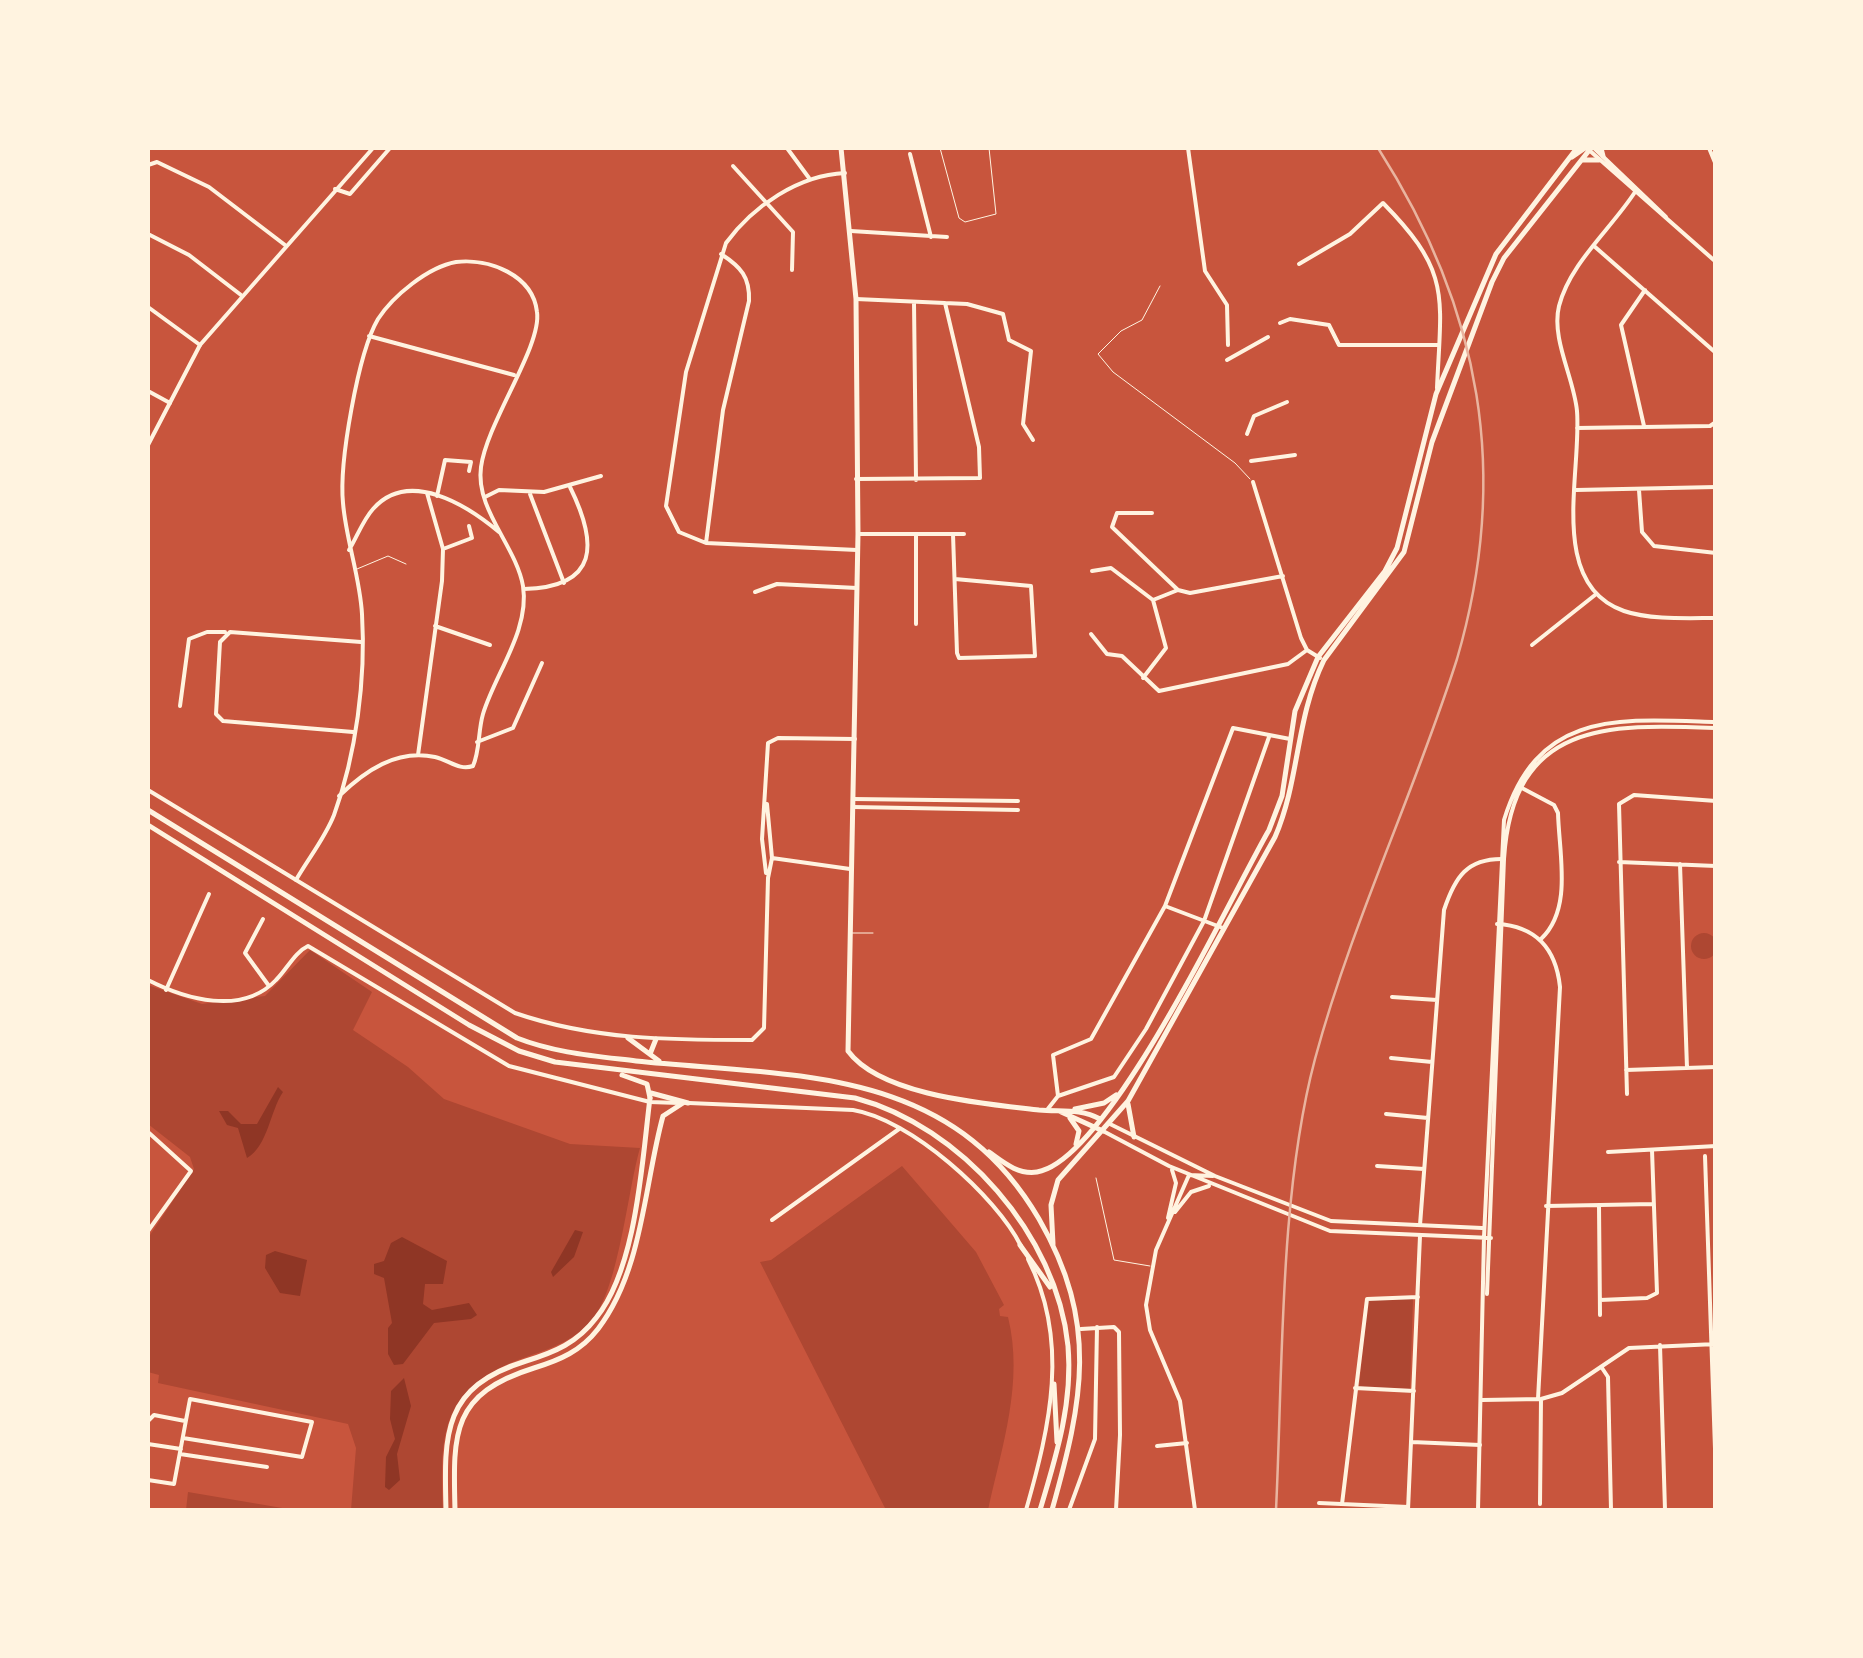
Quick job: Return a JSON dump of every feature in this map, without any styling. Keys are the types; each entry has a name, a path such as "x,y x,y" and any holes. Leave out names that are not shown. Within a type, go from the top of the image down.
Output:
{"main road":[{"path":"1053,1244 1055,1187 1072,1160 1103,1132 1128,1100 1269,830 1282,796 1295,711 1321,658 1390,563 1436,394 1496,254 1577,148"},
{"path":"1566,162 1591,148"},
{"path":"1591,148 1601,158"},
{"path":"148,810 507,1034 566,1053 865,1086 927,1109 1014,1168 1036,1172 1060,1161 1102,1120 1125,1086 1282,820 1298,729 1321,658 1398,564 1454,378 1504,258 1591,148"},
{"path":"840,149 846,173 856,299 858,588 848,1047 856,1060 879,1076 932,1092 1059,1111 1110,1124"},
{"path":"1581,160 1601,158"},
{"path":"148,825 481,1032 536,1058 638,1079 650,1098 636,1214 602,1309 568,1346 495,1372 462,1398 447,1436 446,1510"},
{"path":"628,1038 661,1063"},
{"path":"650,1054 656,1039"},
{"path":"606,1071 829,1093 906,1116 977,1170 1013,1212 1061,1308 1068,1376 1057,1455 1040,1510"},
{"path":"1069,1113 1104,1103 1125,1086"},
{"path":"455,1510 454,1445 462,1417 488,1386 572,1354 600,1327 613,1305 639,1230 663,1116 685,1103 676,1096 650,1098"},
{"path":"1128,1100 1128,1124 1134,1137"},
{"path":"1069,1113 1103,1132"},
{"path":"1069,1113 1078,1131 1075,1147"},
{"path":"988,1152 1016,1184 1053,1244 1073,1294 1080,1329 1075,1430 1052,1510"},
{"path":"1020,1245 1061,1308"},
{"path":"1054,1384 1057,1455"}],"street":[{"path":"148,445 200,344 373,148"},
{"path":"335,188 350,194 390,148"},
{"path":"788,148 808,178"},
{"path":"1188,148 1205,270 1229,314 1228,345"},
{"path":"1591,148 1716,262"},
{"path":"1709,148 1716,165"},
{"path":"910,154 931,236"},
{"path":"1601,158 1661,209 1668,221"},
{"path":"150,164 209,186 285,245"},
{"path":"733,166 794,232 792,270"},
{"path":"846,173 808,178 737,228 721,254 686,372 666,506 679,532 706,543 858,550"},
{"path":"1635,192 1564,291 1557,318 1572,383 1577,428 1578,560 1595,595 1626,612 1716,618"},
{"path":"1299,264 1350,234 1382,202 1417,237 1437,277 1442,300 1436,394"},
{"path":"851,231 947,237"},
{"path":"148,234 189,255 241,295"},
{"path":"1594,246 1716,353"},
{"path":"706,543 723,410 750,285 737,264 721,254"},
{"path":"296,880 332,818 355,732 361,601 350,550 343,472 369,336 389,305 432,272 455,262 487,264 517,277 537,309 535,334 492,424 480,468 486,499 524,590 520,625 492,686 473,766 467,769 418,756 387,760 339,796"},
{"path":"1644,290 1621,324 1644,426"},
{"path":"856,299 973,305 1003,314 1009,340 1031,351 1022,424 1033,440"},
{"path":"914,302 916,480"},
{"path":"856,479 980,478 979,447 945,303"},
{"path":"148,307 200,344"},
{"path":"1280,323 1290,319 1329,325 1339,345 1438,345"},
{"path":"369,336 516,376"},
{"path":"1228,360 1268,337"},
{"path":"501,369 508,390"},
{"path":"148,391 170,403"},
{"path":"1247,434 1254,416 1287,402"},
{"path":"1577,428 1710,426 1716,422"},
{"path":"1251,461 1295,455"},
{"path":"437,496 445,460 470,462 469,471"},
{"path":"476,514 486,499 499,490 530,492 570,487 601,476"},
{"path":"1253,482 1306,650 1321,658"},
{"path":"1576,490 1716,486"},
{"path":"524,590 564,583 585,564 590,544 570,487"},
{"path":"1639,490 1642,532 1654,546 1716,553"},
{"path":"350,550 368,514 382,500 410,492 437,496 476,514 502,534"},
{"path":"530,492 564,583"},
{"path":"418,756 443,549 428,493"},
{"path":"1152,512 1117,513 1112,527 1178,590 1190,594 1283,576"},
{"path":"443,549 472,538 469,526"},
{"path":"858,534 964,534"},
{"path":"953,534 955,579 959,658 1036,656 1031,586 955,579"},
{"path":"916,535 916,624"},
{"path":"1092,571 1111,568 1154,600 1166,648 1142,678"},
{"path":"755,592 777,584 858,588"},
{"path":"1154,600 1178,590"},
{"path":"1532,645 1595,595"},
{"path":"436,626 490,644"},
{"path":"180,706 189,639 207,632 361,642"},
{"path":"230,632 220,642 218,718 355,732"},
{"path":"1091,634 1107,654 1122,656 1152,689 1166,690 1288,664 1306,650"},
{"path":"478,742 513,728 542,664"},
{"path":"1478,1510 1484,1228 1502,858 1519,787 1556,749 1592,730 1716,725"},
{"path":"1058,1096 1052,1055 1091,1039 1165,906 1235,727 1269,738 1290,739"},
{"path":"148,790 515,1012 581,1033 628,1038 752,1040 761,1036 767,1002 768,878 762,835 768,742 778,738 855,739"},
{"path":"1047,1110 1058,1096 1114,1077 1123,1067 1204,921 1269,738"},
{"path":"346,772 358,779"},
{"path":"1519,787 1554,806 1558,814 1561,909 1556,925 1541,939"},
{"path":"1627,1094 1617,814 1626,798 1716,800"},
{"path":"853,799 1018,801"},
{"path":"766,804 772,858 768,878"},
{"path":"853,807 1018,810"},
{"path":"762,835 772,858"},
{"path":"772,858 850,869"},
{"path":"1420,1226 1449,893 1471,863 1502,858"},
{"path":"1619,862 1716,866"},
{"path":"1680,864 1687,1068"},
{"path":"166,990 209,894"},
{"path":"1165,906 1219,926"},
{"path":"263,920 245,952 269,986"},
{"path":"1499,924 1524,928 1541,939 1553,960 1560,987 1546,1206 1539,1399 1540,1504"},
{"path":"1485,1304 1492,1228 1499,924"},
{"path":"148,980 166,990 220,1001 269,986 304,946 496,1060 650,1098"},
{"path":"1392,998 1437,1000"},
{"path":"1391,1058 1432,1062"},
{"path":"1626,1070 1716,1067"},
{"path":"685,1103 853,1110 898,1129 960,1173 1020,1245 1035,1274 1052,1331 1054,1384 1026,1510"},
{"path":"1386,1114 1428,1118"},
{"path":"1110,1124 1215,1176 1331,1221 1492,1228"},
{"path":"772,1220 898,1129"},
{"path":"148,1132 191,1170 148,1231"},
{"path":"1103,1132 1169,1166 1330,1231 1491,1238"},
{"path":"1608,1152 1716,1146"},
{"path":"1600,1300 1648,1298 1658,1293 1652,1150"},
{"path":"1705,1156 1716,1478"},
{"path":"1167,1223 1176,1183 1169,1166"},
{"path":"1377,1166 1424,1169"},
{"path":"1188,1174 1215,1176"},
{"path":"1188,1174 1150,1266 1147,1318 1180,1401 1195,1510"},
{"path":"1167,1223 1191,1192 1214,1185"},
{"path":"1546,1206 1654,1204"},
{"path":"1599,1206 1600,1315"},
{"path":"1318,1503 1408,1509 1420,1236"},
{"path":"1342,1504 1366,1299 1418,1297"},
{"path":"1069,1510 1095,1439 1097,1327"},
{"path":"1080,1329 1114,1327 1119,1332 1116,1510"},
{"path":"1482,1400 1539,1399 1572,1388 1629,1348 1713,1344"},
{"path":"1660,1346 1666,1510"},
{"path":"1602,1368 1608,1377 1612,1510"},
{"path":"1356,1388 1414,1392"},
{"path":"148,1480 174,1484 190,1400 311,1420 304,1457 183,1438"},
{"path":"148,1421 154,1416 184,1422"},
{"path":"1157,1446 1187,1442"},
{"path":"1412,1442 1480,1445"},
{"path":"148,1444 266,1467"},
{"path":"221,1460 224,1445"}],"lane":[{"path":"952,148 941,148 960,218 965,222 996,214 989,148"},
{"path":"1160,286 1142,320 1098,349 1100,359 1236,463 1253,482"},
{"path":"354,570 388,556 406,564"},
{"path":"848,933 874,933"},
{"path":"1096,1178 1114,1260 1150,1266"}],"shaded area":[{"path":"1704,933 1713,937 1717,946 1713,955 1704,959 1695,955 1691,946 1695,937"},
{"path":"310,950 372,992 353,1030 408,1067 444,1099 570,1144 640,1148 603,1302 573,1337 501,1368 463,1396 446,1432 443,1510 351,1510 356,1448 348,1424 158,1383 159,1375 148,1372 148,1238 194,1169 190,1157 148,1124 148,985 202,1004 265,996"},
{"path":"278,1087 283,1092 264,1137 247,1158 238,1128 227,1125 219,1111 228,1111 241,1124 257,1124"},
{"path":"902,1166 976,1252 1004,1305 999,1309 1000,1316 1008,1317 1014,1366 1012,1390 988,1510 886,1510 760,1262 771,1260"},
{"path":"575,1230 583,1232 574,1257 553,1277 551,1272"},
{"path":"402,1237 447,1261 443,1284 425,1284 423,1304 432,1310 469,1303 477,1315 434,1323 403,1364 394,1365 388,1354 388,1328 392,1323 384,1278 374,1274 374,1264 384,1261 391,1243"},
{"path":"275,1251 307,1260 300,1296 280,1293 265,1268 266,1255"},
{"path":"1368,1299 1413,1299 1410,1389 1359,1387"},
{"path":"404,1378 411,1406 397,1454 400,1480 389,1490 385,1487 386,1457 395,1439 390,1419 391,1391"},
{"path":"188,1492 294,1510 186,1510"}],"railway":[{"path":"1276,1510 1285,1282 1303,1111 1347,958 1457,659 1473,591 1482,524 1483,458 1476,394 1462,332 1441,270 1413,209 1378,148"}]}
